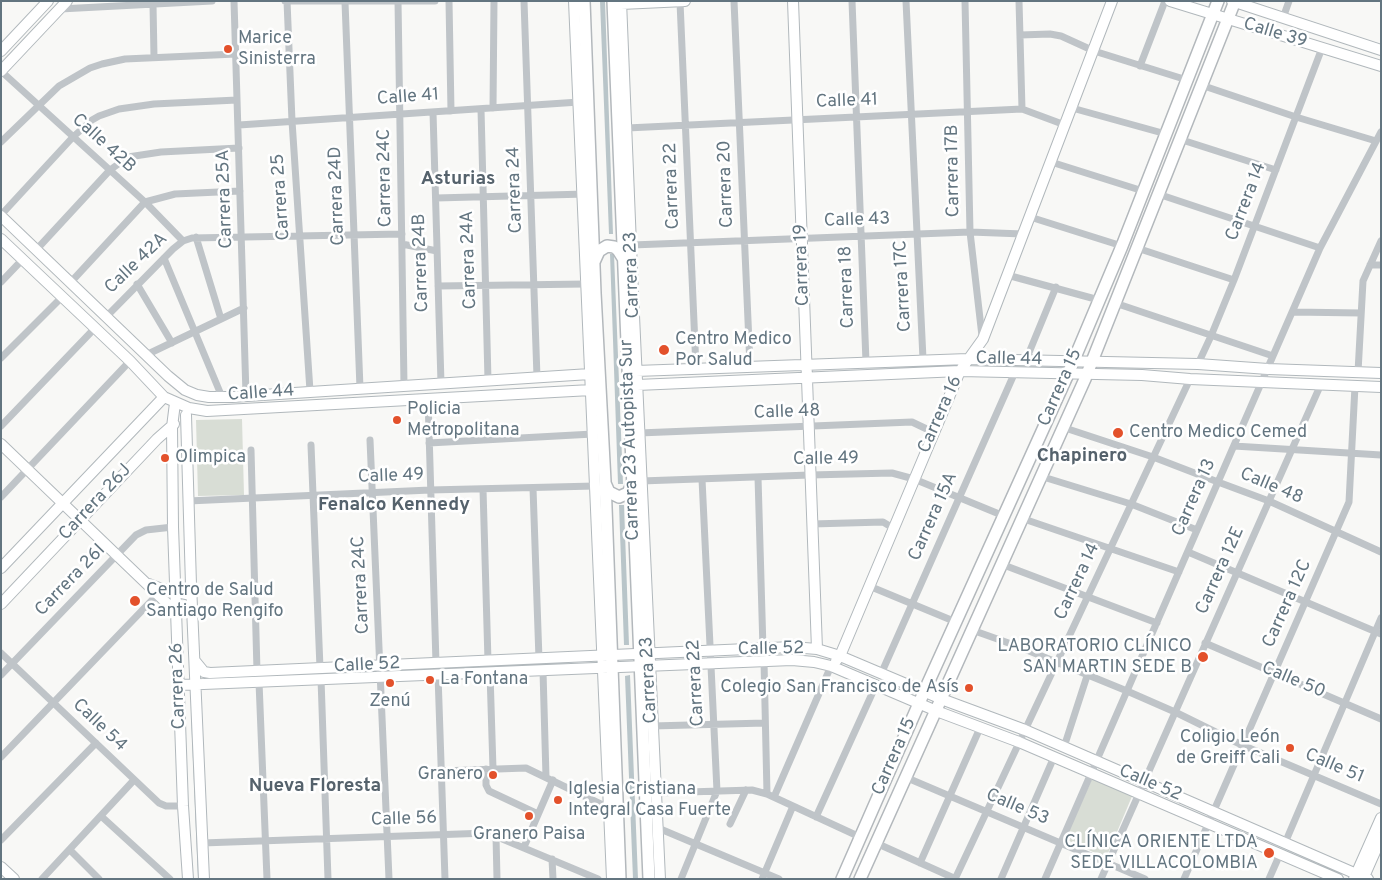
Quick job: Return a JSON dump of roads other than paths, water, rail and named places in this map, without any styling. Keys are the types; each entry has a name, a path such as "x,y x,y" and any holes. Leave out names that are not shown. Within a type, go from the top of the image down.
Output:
{"main road":[{"name":"Carrera 23 Autopista Sur","path":"584,1 587,194 594,266 597,342 596,431 600,484 607,668 614,730 620,879"},
{"name":"Carrera 15","path":"842,879 919,703 1074,361 1122,246 1218,1"},
{"name":"Carrera 23 Autopista Sur","path":"618,2 625,192 624,265 631,334 645,667 654,824 650,879"},
{"name":"Carrera 15","path":"860,879 1092,362 1234,2"},
{"path":"594,266 596,255 599,251 609,246 618,250 624,265"},
{"path":"595,293 588,322 597,342"},
{"path":"600,484 613,495 619,497 626,495 637,480"},
{"path":"607,743 614,730"},
{"path":"608,782 617,792"}],"street":[{"path":"1,51 48,1"},
{"path":"1,71 67,1"},
{"path":"60,9 212,1"},
{"name":"Carrera 25A","path":"234,1 246,395"},
{"path":"286,2 435,1"},
{"path":"449,1 451,111"},
{"path":"493,108 494,1"},
{"name":"Carrera 24","path":"524,1 537,377"},
{"path":"429,443 596,431 591,390 586,284 587,194 579,102 574,1"},
{"path":"618,2 685,1"},
{"name":"Carrera 20","path":"734,1 750,366"},
{"name":"Carrera 19","path":"793,1 817,649"},
{"name":"Carrera 18","path":"852,1 866,362"},
{"name":"Carrera 17C","path":"906,1 923,360"},
{"name":"Carrera 17B","path":"965,1 970,232 983,339"},
{"path":"1019,1 1022,109"},
{"name":"Carrera 16","path":"770,796 831,666 840,656 960,371 983,339 1112,1"},
{"path":"1140,66 1165,1"},
{"name":"Calle 39","path":"1170,1 1381,66"},
{"path":"1283,18 1289,1"},
{"name":"Carrera 25","path":"286,2 310,391"},
{"name":"Carrera 24D","path":"345,2 360,388"},
{"name":"Carrera 24C","path":"398,2 404,385"},
{"name":"Carrera 23","path":"618,2 627,128 625,192 632,245 631,334 637,385 634,415 639,433 637,480"},
{"name":"Carrera 22","path":"680,2 696,368"},
{"name":"Calle 39","path":"1234,2 1381,50"},
{"path":"153,4 154,57"},
{"path":"1020,35 1061,36 1094,51 1187,80"},
{"name":"Carrera 14","path":"1198,364 1234,280 1322,48"},
{"path":"1,142 59,86 90,68 125,59 236,54"},
{"name":"Calle 42B","path":"1,71 145,202 183,241"},
{"path":"1201,85 1296,117 1376,141"},
{"path":"1,215 73,137 92,120 119,109 154,104 237,100"},
{"name":"Calle 41","path":"238,125 579,102"},
{"path":"1072,108 1166,134"},
{"name":"Carrera 24A","path":"480,109 488,380"},
{"name":"Calle 41","path":"627,128 1022,109 1065,125"},
{"name":"Carrera 24B","path":"433,112 441,383"},
{"name":"Carrera 13","path":"1045,879 1320,248 1381,132"},
{"path":"1180,139 1276,170"},
{"path":"37,250 110,170 128,158 135,155 161,152 239,148"},
{"path":"1051,162 1143,191"},
{"path":"70,282 145,202 176,194 240,191"},
{"path":"436,198 587,194"},
{"path":"1158,194 1320,248"},
{"name":"Calle 44","path":"1,215 168,376 185,390 203,396 222,397 590,374"},
{"path":"1030,217 1122,246"},
{"name":"Calle 43","path":"632,245 970,232 1023,234"},
{"name":"Calle 42A","path":"106,316 183,241 196,237 402,234"},
{"path":"196,237 221,319"},
{"name":"Calle 44","path":"1,239 95,328 164,397 196,410 262,409 591,390"},
{"path":"1358,372 1363,281 1381,241"},
{"path":"402,244 437,251"},
{"path":"1137,248 1234,280"},
{"path":"164,258 222,397"},
{"path":"1,282 23,259"},
{"path":"40,276 46,274 50,269 51,263"},
{"path":"1370,265 1381,265"},
{"path":"1007,275 1099,300"},
{"path":"138,284 172,343"},
{"path":"438,286 586,284"},
{"path":"1026,360 1056,287"},
{"path":"1,358 62,297"},
{"path":"1115,303 1273,356"},
{"path":"146,355 244,308"},
{"path":"1293,312 1360,313"},
{"path":"1,426 95,328"},
{"name":"Calle 44","path":"636,371 968,359 1198,364 1268,369 1381,373"},
{"path":"1,497 130,362"},
{"name":"Calle 44","path":"637,385 960,371 1142,375 1262,383 1381,387"},
{"name":"Carrera 15A","path":"881,674 1015,372"},
{"path":"521,378 522,395"},
{"name":"Carrera 14","path":"956,879 1190,379"},
{"name":"Carrera 12E","path":"1101,879 1321,384"},
{"name":"Carrera 12C","path":"1184,879 1349,502 1355,386"},
{"path":"261,394 262,409"},
{"name":"Carrera 26J","path":"1,568 164,397"},
{"path":"428,399 436,663"},
{"name":"Carrera 26","path":"175,403 172,426 173,527 183,806 188,879"},
{"name":"Carrera 26J","path":"1,604 157,439 186,415 196,410"},
{"name":"Carrera 26","path":"186,415 191,595 204,879"},
{"name":"Calle 48","path":"639,433 912,422 933,432"},
{"name":"Calle 48","path":"1062,427 1153,457 1269,501 1381,552"},
{"name":"Carrera 24C","path":"370,440 389,879"},
{"path":"1,444 176,612"},
{"path":"311,445 320,668"},
{"path":"1234,446 1381,454"},
{"path":"251,450 267,879"},
{"name":"Calle 49","path":"637,480 892,473 914,479 1004,516"},
{"path":"1040,476 1131,504 1197,530"},
{"path":"758,477 763,649"},
{"name":"Carrera 22","path":"681,879 717,791 702,479"},
{"name":"Calle 49","path":"188,500 600,484"},
{"path":"533,488 539,659"},
{"path":"483,489 488,661"},
{"path":"1021,518 1179,572"},
{"path":"812,524 883,522 894,528"},
{"name":"Carrera 26I","path":"1,676 140,533 173,527"},
{"path":"1188,552 1378,633"},
{"path":"1001,564 1157,623"},
{"path":"147,583 191,595"},
{"path":"869,586 956,622"},
{"path":"1,757 157,595"},
{"path":"1285,843 1378,633 1381,618"},
{"name":"Calle 51","path":"972,630 1127,691 1242,745 1381,804"},
{"name":"Calle 50","path":"1205,643 1381,719"},
{"name":"Calle 52","path":"180,685 320,668 792,647 817,649 840,656 924,692 1025,730 1361,878"},
{"name":"Calle 54","path":"1,652 134,780 163,805 183,806"},
{"name":"Calle 52","path":"195,661 204,672 321,679 792,660 831,666 935,710 1019,742 1338,879"},
{"path":"764,661 765,723 770,796"},
{"name":"Carrera 23","path":"645,667 652,726 656,794 654,824 660,879"},
{"path":"607,668 607,743 612,879"},
{"path":"543,671 546,777"},
{"path":"490,673 489,769 486,785 488,791 538,814"},
{"path":"438,675 446,879"},
{"path":"1064,747 1088,676"},
{"path":"887,690 892,678"},
{"path":"321,679 328,879"},
{"path":"816,817 876,685"},
{"path":"652,726 765,723"},
{"path":"920,863 980,728"},
{"path":"1,840 96,743"},
{"path":"1001,879 1054,757"},
{"path":"441,771 526,768 609,808"},
{"name":"Calle 53","path":"905,777 1145,879"},
{"path":"42,879 134,780"},
{"path":"524,847 553,780"},
{"path":"730,824 746,790"},
{"path":"656,794 746,790 770,796 860,837"},
{"path":"763,876 793,806"},
{"path":"102,816 170,879"},
{"path":"1361,878 1381,818"},
{"path":"654,824 763,876 779,879"},
{"name":"Calle 56","path":"202,843 387,835 488,833 598,879"},
{"path":"496,836 497,879"},
{"path":"1361,878 1381,838"},
{"path":"876,844 956,879"},
{"path":"70,850 99,879"},
{"path":"1269,879 1280,854"},
{"path":"552,859 553,879"},
{"path":"1,867 14,879"}],"waterway":[{"path":"192,715 199,879"}],"place":[{"name":"Marice Sinisterra","path":"228,49"},
{"name":"Centro Medico Por Salud","path":"664,350"},
{"name":"Policia Metropolitana","path":"397,420"},
{"name":"Centro Medico Cemed","path":"1118,433"},
{"name":"Olimpica","path":"165,458"},
{"name":"Centro de Salud Santiago Rengifo","path":"135,601"},
{"name":"LABORATORIO CLÍNICO SAN MARTIN SEDE B","path":"1203,657"},
{"name":"La Fontana","path":"430,680"},
{"name":"Zenú","path":"390,683"},
{"name":"Colegio San Francisco de Asís","path":"969,688"},
{"name":"Coligio León de Greiff Cali","path":"1290,748"},
{"name":"Granero","path":"493,775"},
{"name":"Iglesia Cristiana Integral Casa Fuerte","path":"558,800"},
{"name":"Granero Paisa","path":"529,816"},
{"name":"CLÍNICA ORIENTE LTDA SEDE VILLACOLOMBIA","path":"1269,853"}],"district":[{"name":"Asturias","path":"458,180"},
{"name":"Chapinero","path":"1082,457"},
{"name":"Fenalco Kennedy","path":"394,506"},
{"name":"Nueva Floresta","path":"315,787"}]}
